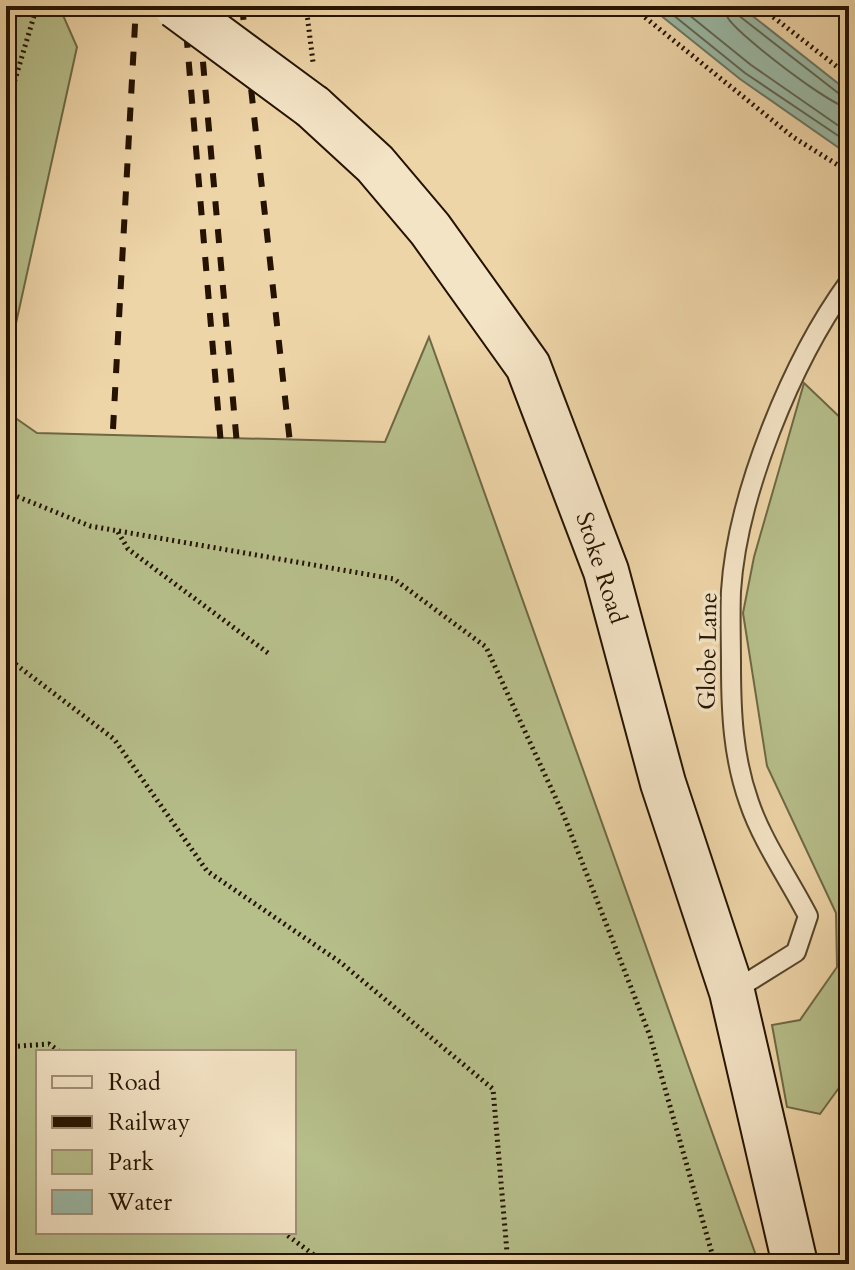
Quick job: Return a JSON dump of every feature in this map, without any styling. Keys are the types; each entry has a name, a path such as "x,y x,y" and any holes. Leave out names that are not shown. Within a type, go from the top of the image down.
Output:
{"street":[{"name":"Stoke Road","path":"176,6 313,107 375,164 430,229 528,366 606,571 663,783 732,992 795,1264"}],"lane":[{"name":"Globe Lane","path":"732,992 796,952 808,916 749,803 731,729 731,590 738,545 762,452 800,368 849,282"}],"path":[{"path":"6,110 36,9 26,6"},
{"path":"631,6 793,137 849,172"},
{"path":"759,6 849,76"},
{"path":"6,492 90,526 394,579 486,647 564,816 650,1036 715,1264"},
{"path":"117,531 128,549 268,653"},
{"path":"6,535 9,537 6,604"},
{"path":"6,657 114,739 207,871 340,962 493,1089 508,1264"},
{"path":"6,1047 49,1044 57,1050"},
{"path":"286,1234 326,1264"},
{"path":"6,1253 11,1264"}],"green space":[{"path":"6,6 59,6 77,47 7,364 14,417 37,433 385,442 429,337 759,1264 6,1264"},
{"path":"804,383 849,426 849,1074 820,1114 787,1107 772,1025 800,1020 837,967 836,913 767,766 743,613 754,557"}],"water":[{"path":"649,6 740,6 849,92 849,151 842,150 740,79"}],"railway":[{"path":"113,429 136,6"},
{"path":"184,6 221,445"},
{"path":"198,6 237,445"},
{"path":"242,6 290,443"}]}
